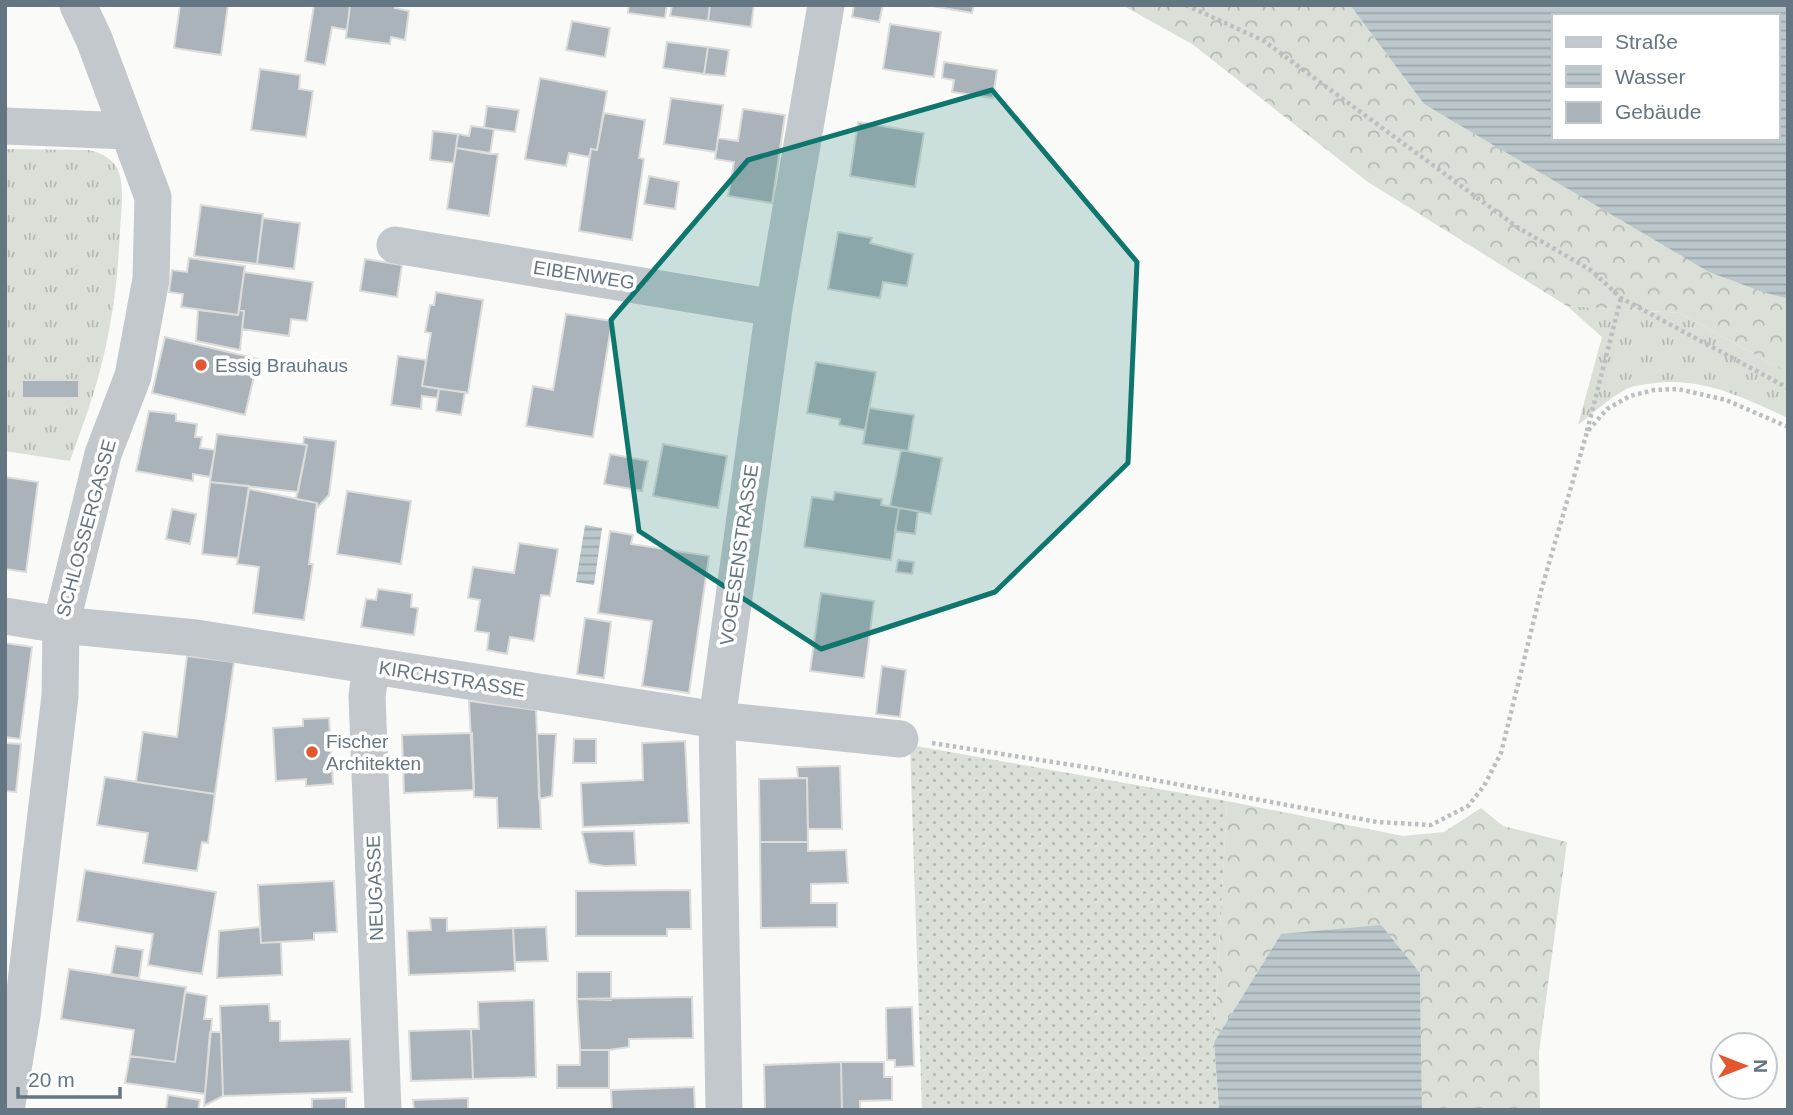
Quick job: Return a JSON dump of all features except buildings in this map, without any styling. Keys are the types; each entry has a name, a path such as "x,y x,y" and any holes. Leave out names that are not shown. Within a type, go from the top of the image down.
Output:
{"street":[{"name":"SCHLOSSERGASSE","path":"6,1110 22,1016 60,696 61,625 103,454 133,376 151,279 153,197 79,5"},
{"name":"VOGESENSTRASSE","path":"723,1110 717,720 774,308 826,5"},
{"path":"5,126 128,131"},
{"name":"EIBENWEG","path":"395,245 774,308"},
{"name":"KIRCHSTRASSE","path":"5,616 61,625 196,638 717,720 900,739"},
{"name":"NEUGASSE","path":"371,667 368,696 383,1110"}],"path":[{"path":"1186,5 1264,41 1517,227 1592,271 1621,298 1788,388"},
{"path":"900,739 1091,768 1377,822 1431,825 1468,806 1484,786 1501,753 1541,591 1587,432 1621,298"},
{"path":"1587,432 1607,409 1630,396 1654,390 1678,389 1726,400 1788,427"}],"highlighted area":[{"path":"992,90 1137,262 1128,463 995,592 821,649 639,531 611,320 748,160"}],"green space":[{"path":"1122,5 1350,5 1424,104 1763,292 1788,299 1788,373 1680,313 1567,306 1368,182 1192,44"},
{"path":"5,149 88,150 108,158 120,176 122,196 119,248 111,321 96,385 70,461 5,451"},
{"path":"1567,306 1680,313 1788,373 1788,418 1720,390 1703,385 1666,382 1626,389 1578,425 1602,337"},
{"path":"910,745 1227,801 1214,1042 1219,1110 922,1110"},
{"path":"1227,801 1403,836 1444,832 1481,808 1503,826 1567,842 1539,1052 1540,1110 1422,1110 1420,973 1281,934 1214,1042"}],"water":[{"path":"1350,5 1788,5 1788,299 1709,272 1424,104"},
{"path":"585,525 602,528 594,585 576,582"},
{"path":"1381,925 1420,973 1422,1110 1219,1110 1214,1042 1281,934"}],"place":[{"name":"Essig Brauhaus","path":"201,365"},
{"name":"Fischer Architekten","path":"312,752"}]}
